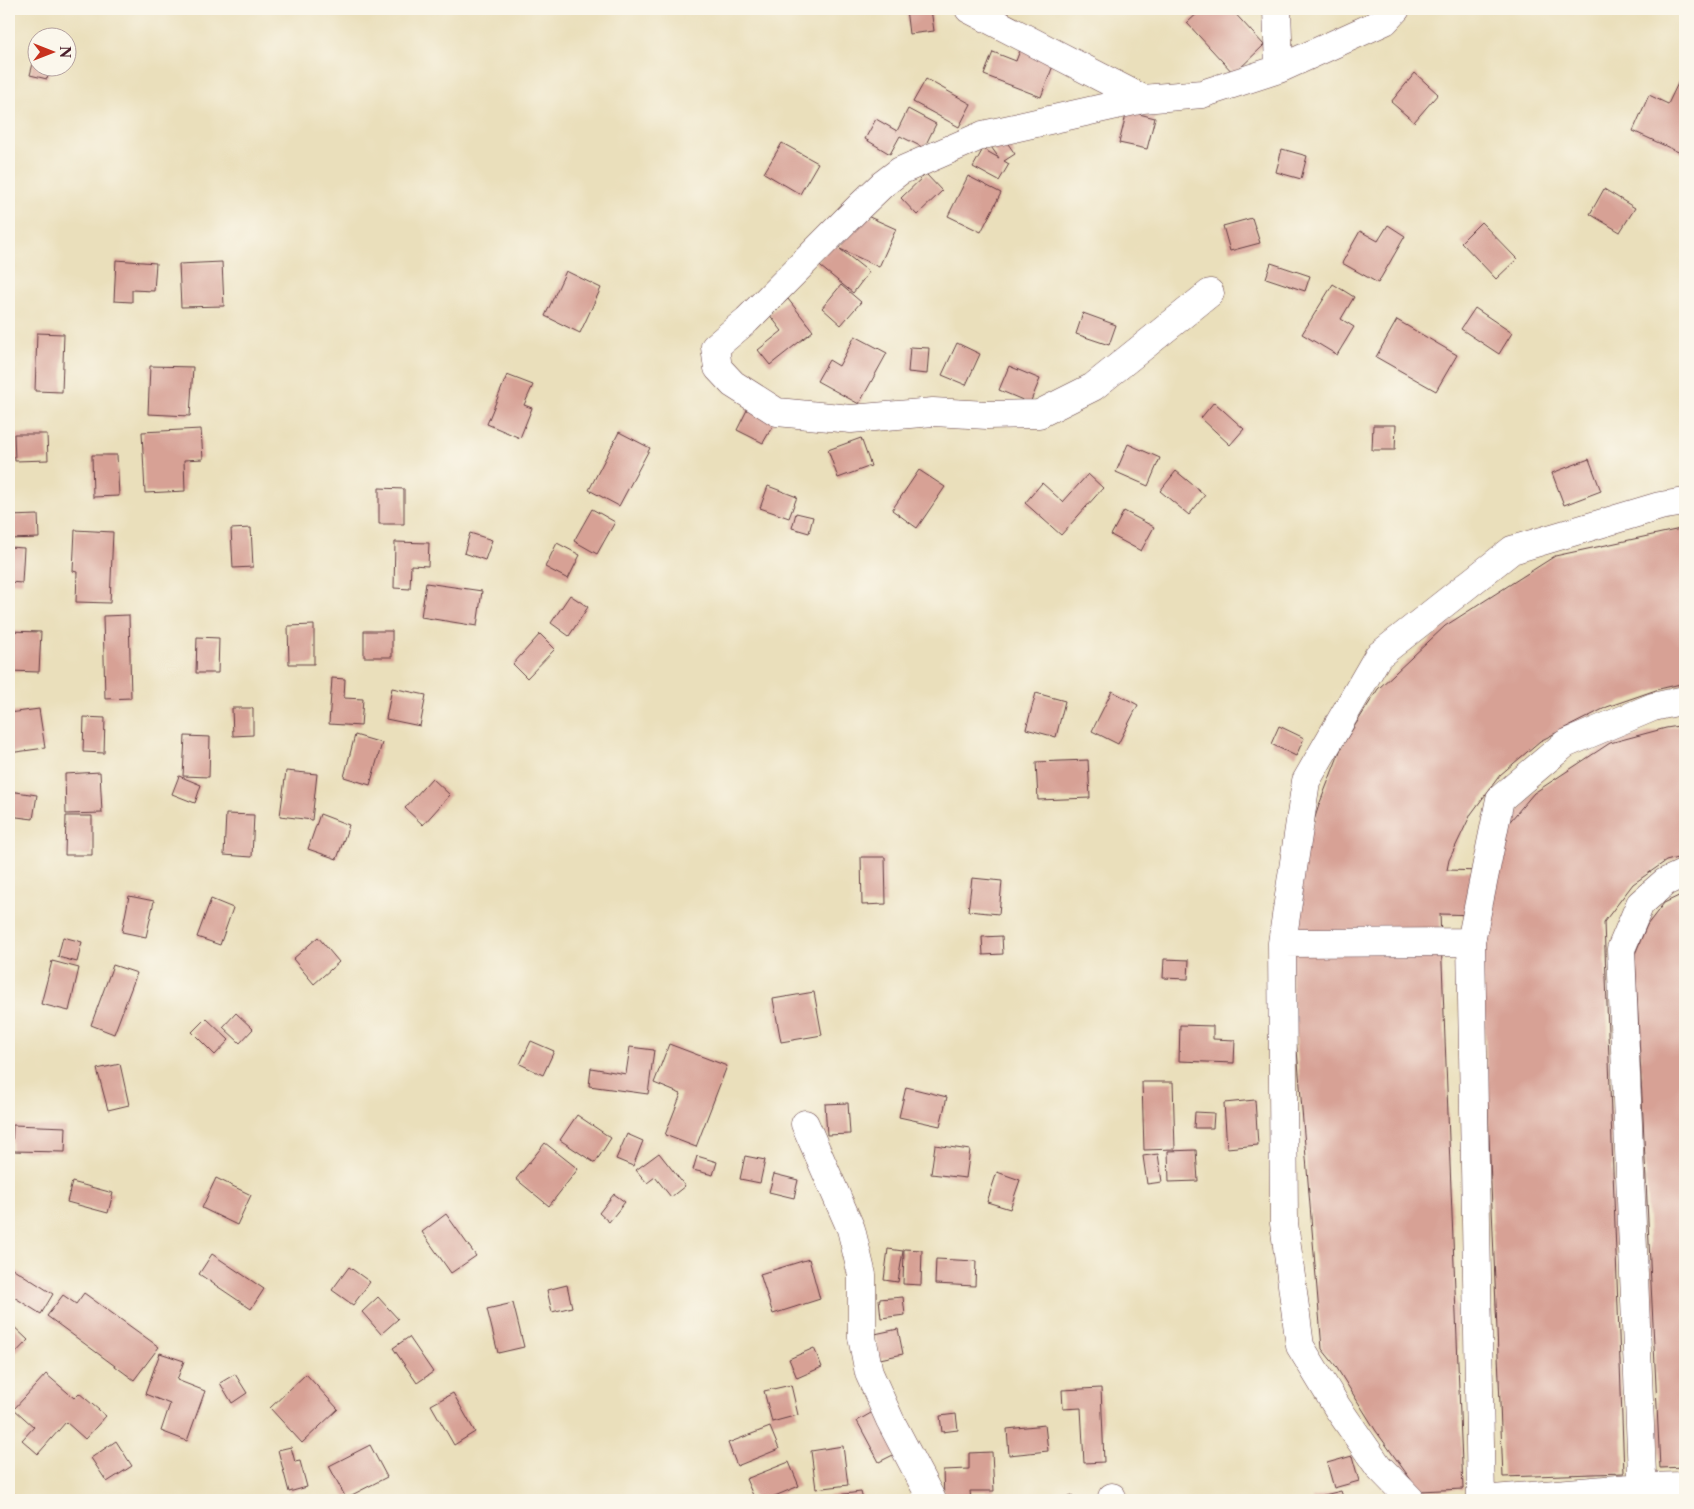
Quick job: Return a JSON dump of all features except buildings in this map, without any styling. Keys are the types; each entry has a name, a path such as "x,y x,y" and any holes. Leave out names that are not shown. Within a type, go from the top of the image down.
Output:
{"street":[{"path":"969,9 1143,99"},
{"path":"1277,9 1279,69"},
{"path":"1210,293 1093,387 1039,414 933,412 851,419 777,412 732,384 718,368 715,347 747,320 882,184 900,171 983,135 1143,99 1202,94 1279,69 1384,20 1396,9"},
{"path":"1411,1500 1378,1466 1337,1407 1300,1346 1284,1223 1282,943 1306,780 1378,656 1512,550 1660,506 1685,502"},
{"path":"1685,700 1653,707 1565,744 1500,799 1471,942 1481,1500 1643,1494 1685,1486"},
{"path":"1643,1494 1621,949 1640,904 1665,882 1685,873"},
{"path":"1282,943 1471,942"},
{"path":"806,1124 851,1229 862,1274 862,1336 869,1373 890,1420 932,1500"}]}
